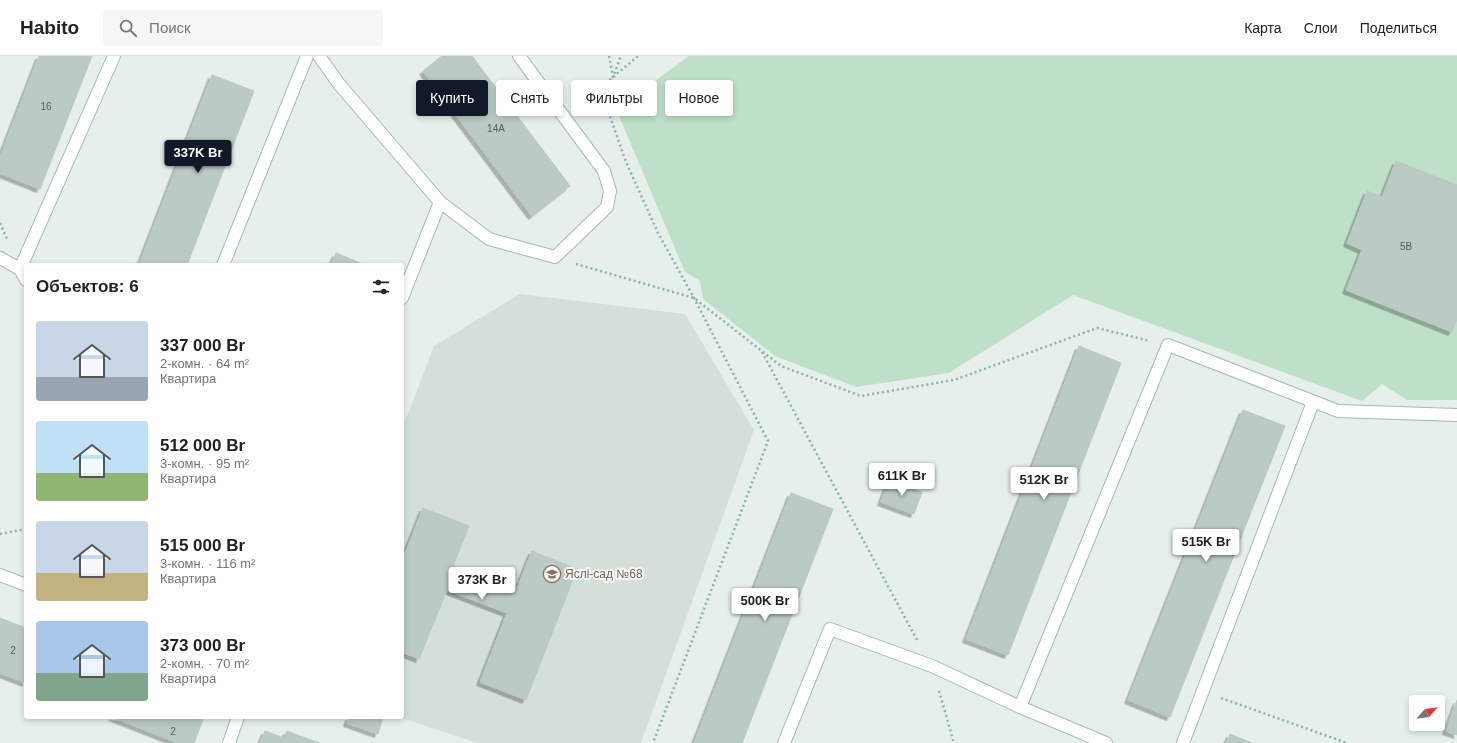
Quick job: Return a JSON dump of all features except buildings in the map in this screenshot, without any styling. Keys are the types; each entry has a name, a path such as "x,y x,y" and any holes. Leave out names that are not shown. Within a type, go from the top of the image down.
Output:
{"lane":[{"path":"28,263 114,56"},
{"path":"224,263 307,56"},
{"path":"319,56 339,84 440,202 489,239 555,257 607,207 610,191 604,171 519,56"},
{"path":"404,293 440,202"},
{"path":"0,258 23,275"},
{"path":"1020,708 1168,346 1338,411 1457,415"},
{"path":"1183,743 1313,402"},
{"path":"0,575 24,584"},
{"path":"784,743 830,629 932,666 1020,708 1106,743"},
{"path":"229,743 237,719"}],"path":[{"path":"608,56 613,77"},
{"path":"613,77 621,56"},
{"path":"609,80 638,56"},
{"path":"565,118 571,113"},
{"path":"610,116 626,162 655,226 768,441 653,743"},
{"path":"555,257 694,298 781,366 862,396 954,380 1097,328 1168,346"},
{"path":"761,350 932,666 954,743"},
{"path":"0,534 24,528"},
{"path":"1202,692 1346,743"}],"shaded area":[{"name":"Яслі-сад №68","path":"520,294 685,314 754,430 641,743 478,743 404,719 404,424 434,346"}],"green space":[{"path":"689,56 1457,56 1457,400 1407,400 1382,384 1362,401 1073,295 949,373 856,387 775,356 703,299 700,281 685,272 619,116 657,116 656,80"}],"place":[{"name":"Яслі-сад №68","path":"552,574"}]}
